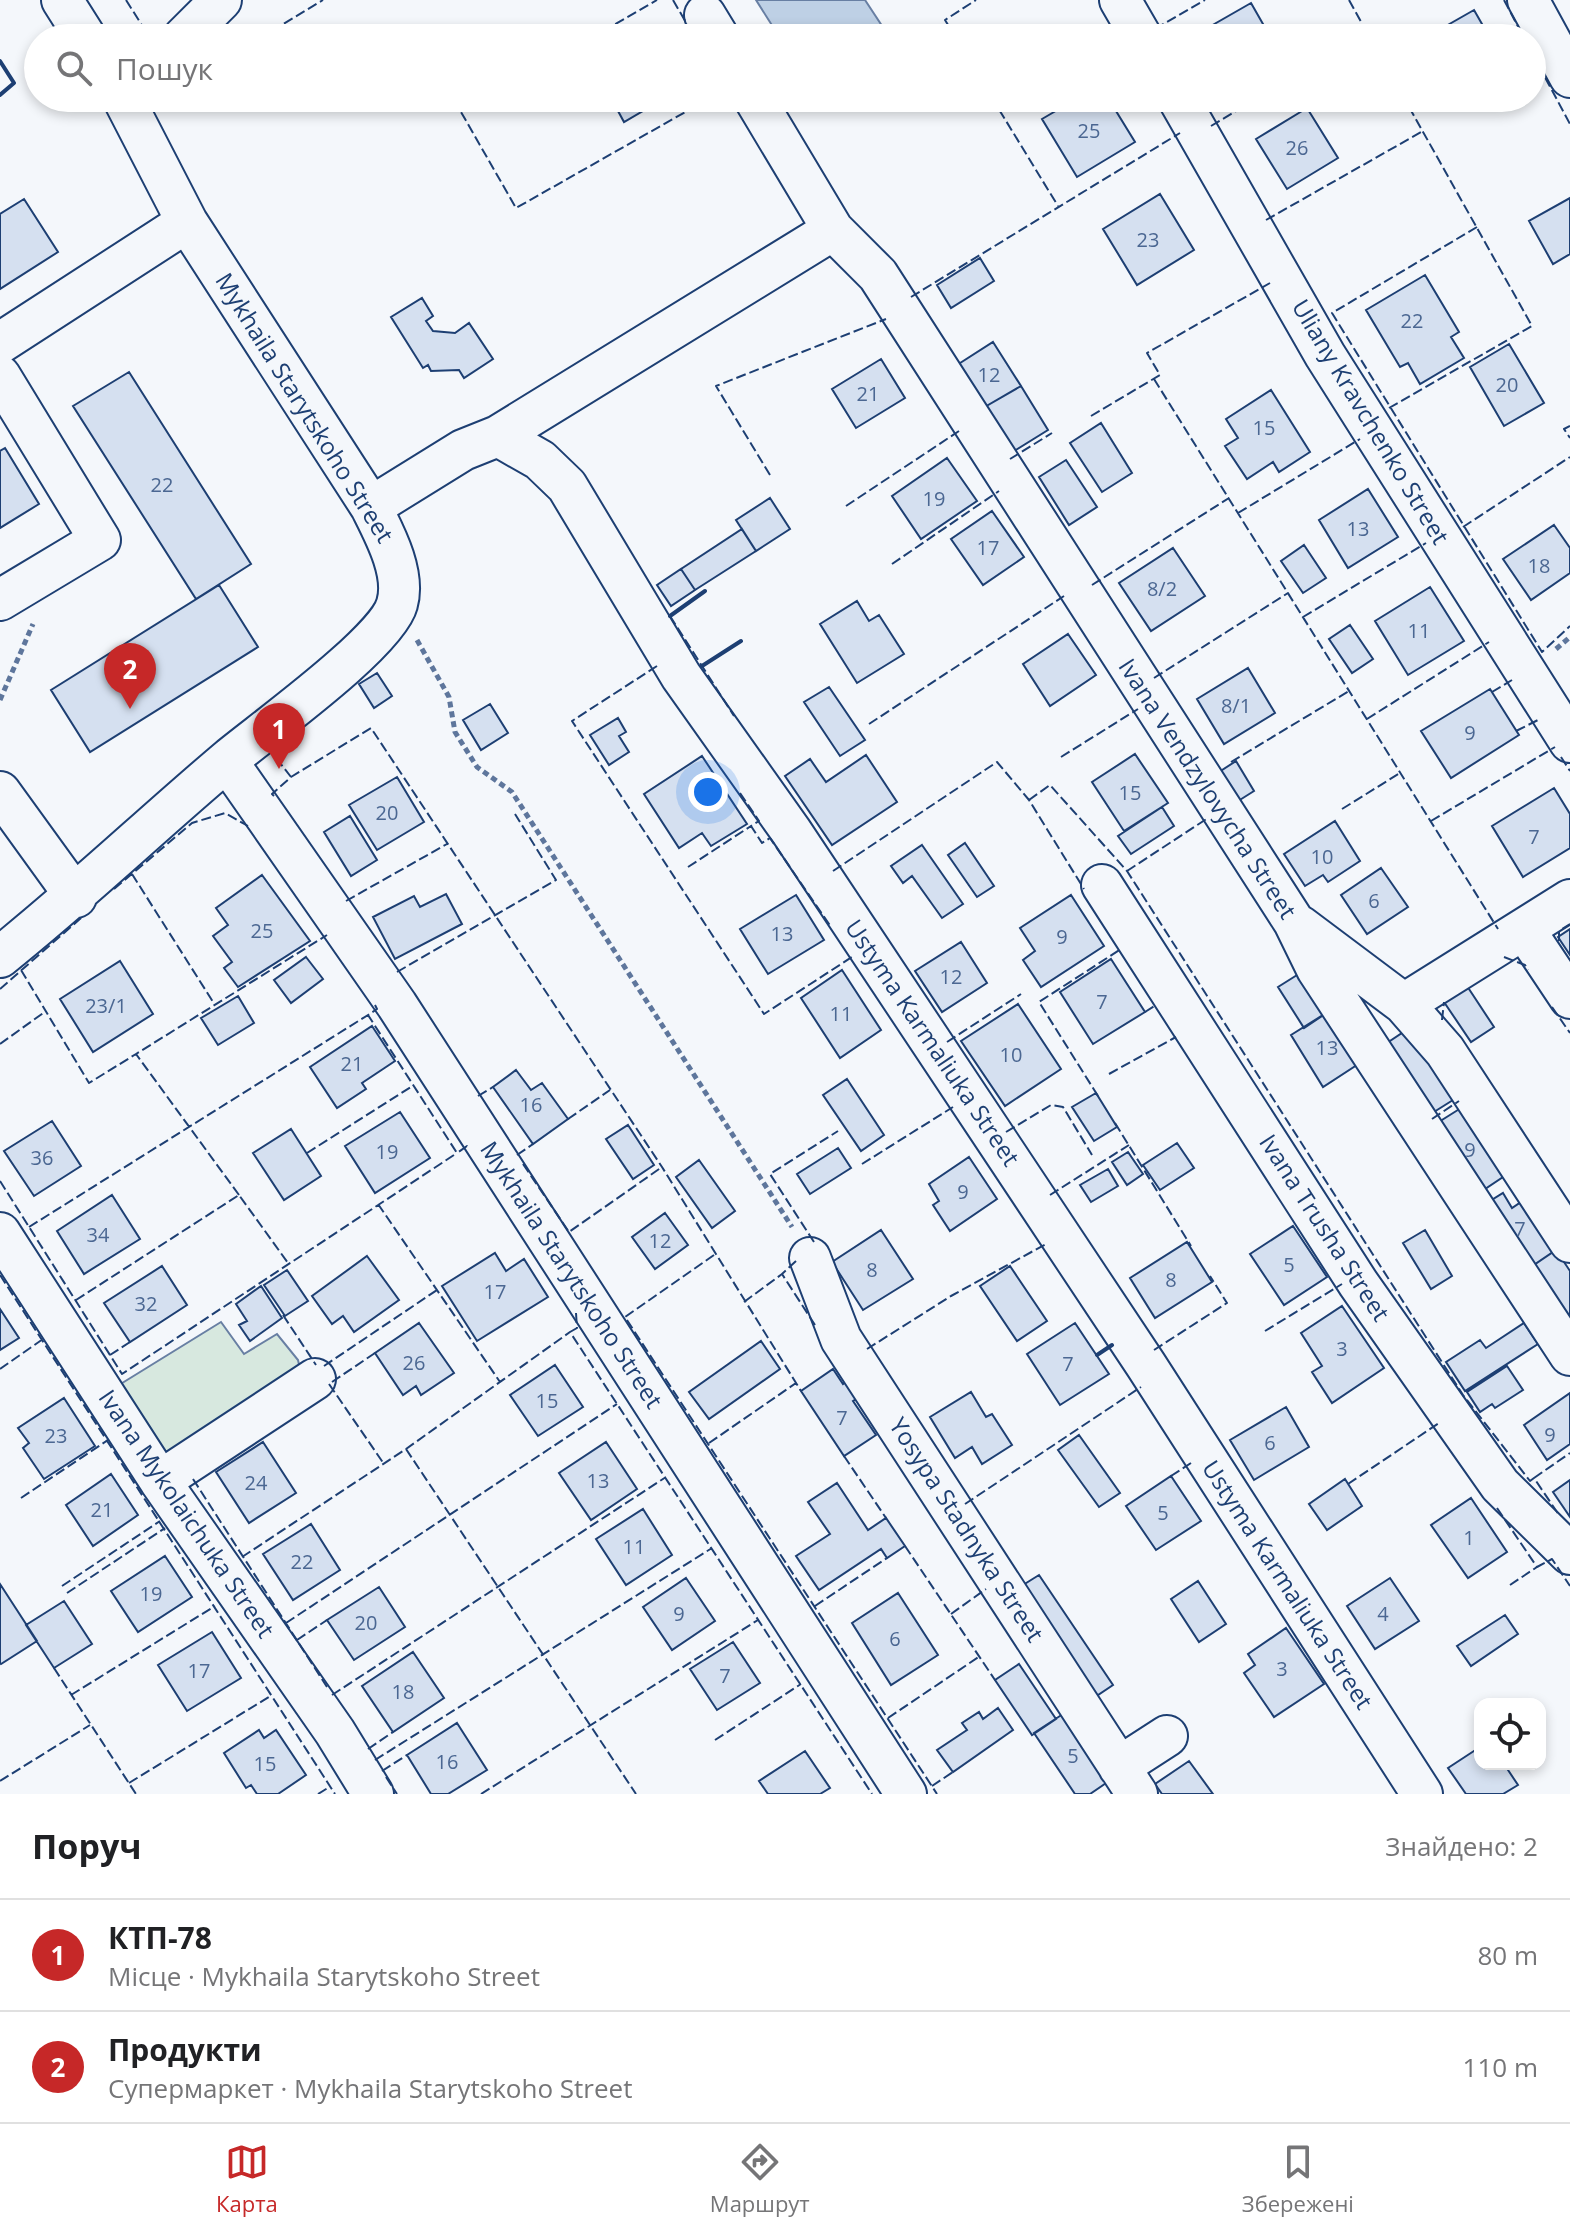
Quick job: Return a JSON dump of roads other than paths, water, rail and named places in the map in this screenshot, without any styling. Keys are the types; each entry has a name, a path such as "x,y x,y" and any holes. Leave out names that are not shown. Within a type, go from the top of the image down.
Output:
{"street":[{"path":"62,0 77,24"},
{"path":"197,24 221,0"},
{"path":"1120,0 1134,24"},
{"path":"1528,0 1541,24"},
{"path":"1546,33 1570,77"},
{"name":"Mykhaila Starytskoho Street","path":"130,112 187,222 371,507 395,557 397,605 365,649 227,761 397,1005 906,1794"},
{"name":"Ivana Vendzylovycha Street","path":"762,112 833,230 878,275 1294,922 1317,969 1570,1355"},
{"name":"Uliany Kravchenko Street","path":"1186,112 1325,355 1570,742"},
{"path":"0,343 187,222"},
{"path":"371,507 463,450 498,436 833,230"},
{"path":"0,376 100,540 0,600"},
{"name":"Ustyma Karmaliuka Street","path":"498,436 540,460 567,486 681,676 791,831 1103,1300 1422,1794"},
{"path":"0,957 76,897 227,761"},
{"path":"0,792 76,897"},
{"name":"Ivana Trusha Street","path":"1102,885 1367,1295 1500,1485 1570,1554"},
{"path":"1404,1004 1570,900"},
{"path":"1294,922 1404,1004 1445,1051 1570,1242"},
{"path":"1524,929 1570,998"},
{"name":"Ivana Mykolaichuka Street","path":"0,1233 160,1481 335,1732 373,1794"},
{"name":"Yosypa Stadnyka Street","path":"810,1258 841,1339 1128,1780"},
{"path":"160,1481 315,1379"},
{"path":"1128,1780 1167,1736"}],"water":[{"path":"756,0 865,0 881,24 771,24"}],"place":[{"name":"Продукти","path":"130,709"},
{"name":"КТП-78","path":"279,769"}]}
